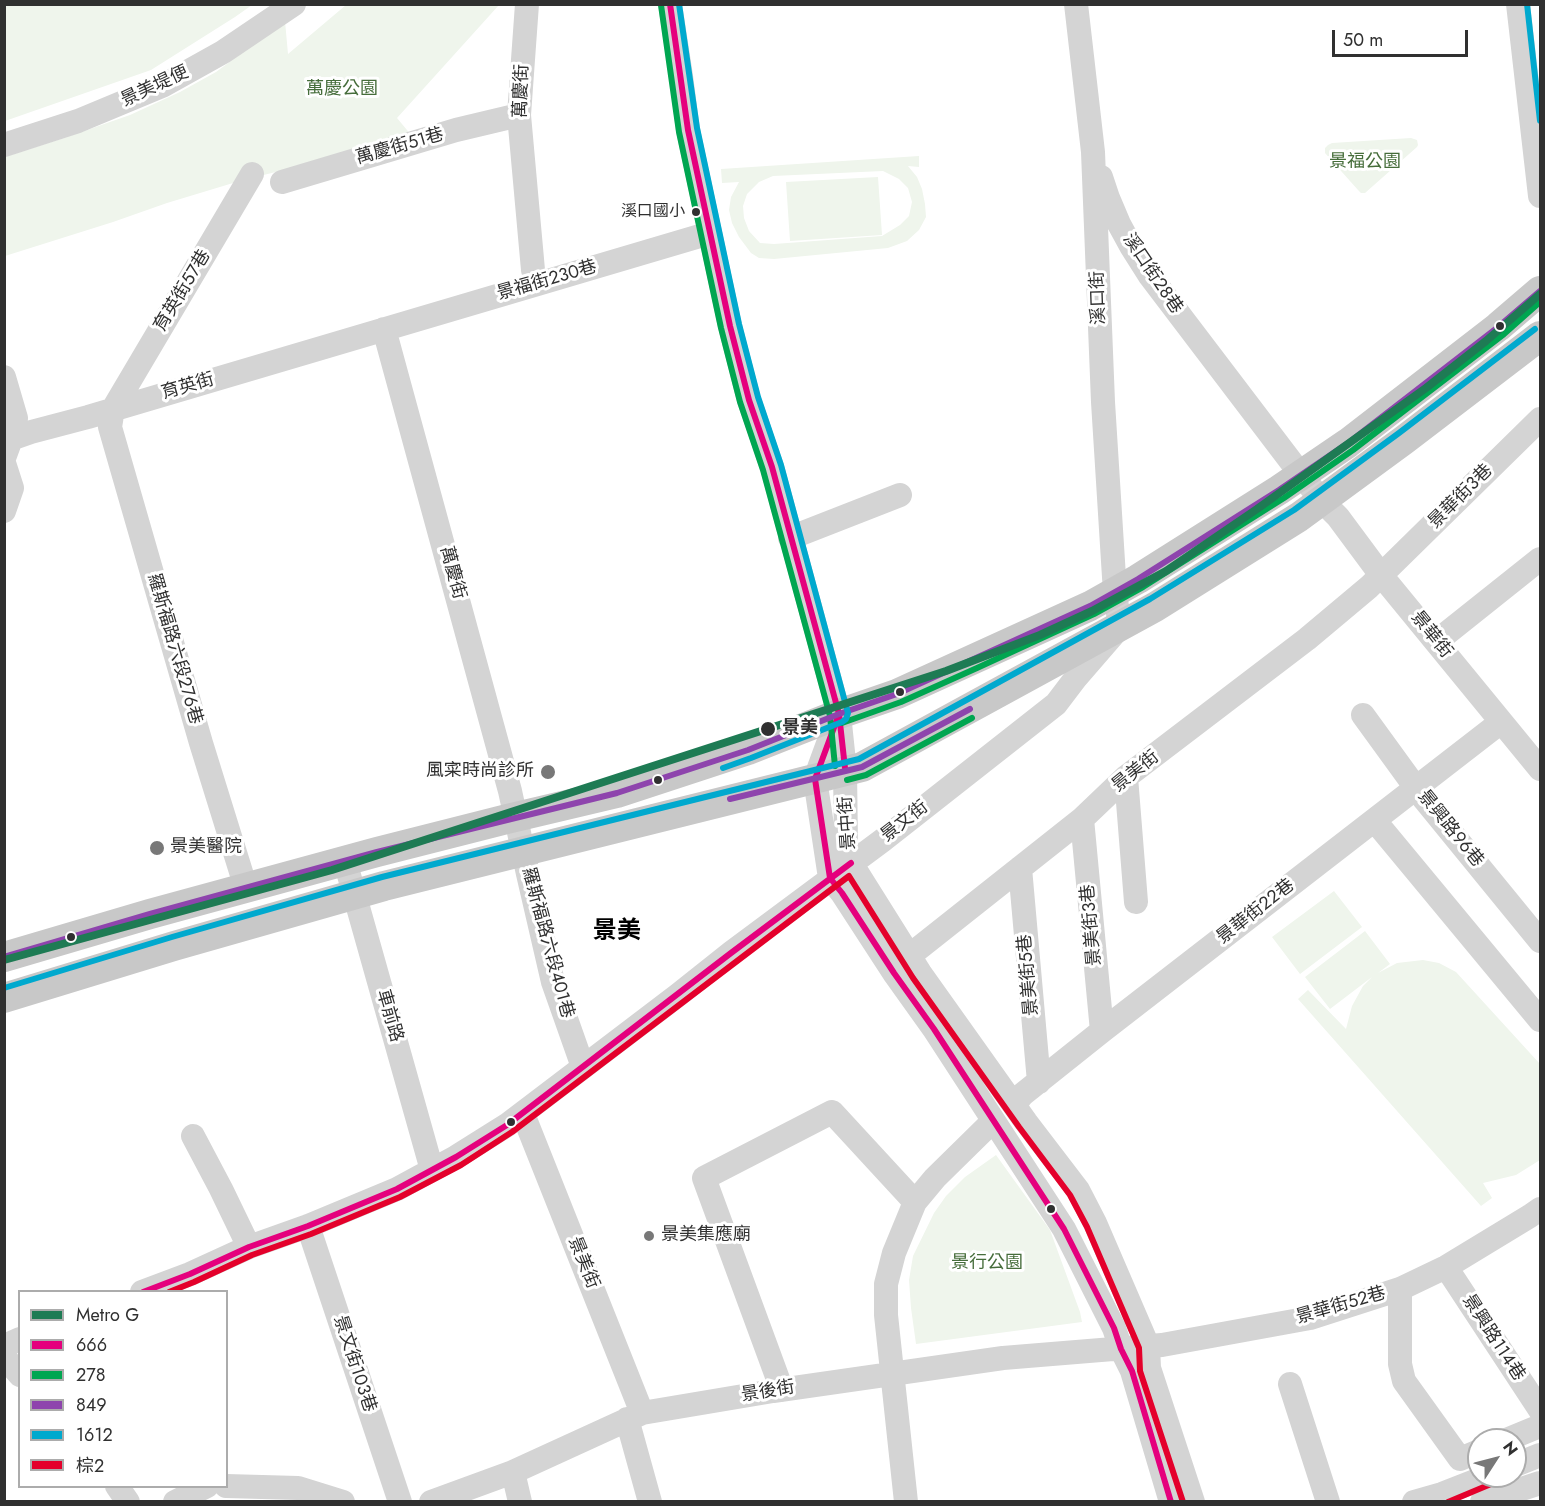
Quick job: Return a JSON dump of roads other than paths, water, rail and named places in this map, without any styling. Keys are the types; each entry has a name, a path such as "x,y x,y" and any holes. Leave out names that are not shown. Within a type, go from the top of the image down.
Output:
{"main road":[{"path":"4,957 150,914 345,861 625,791 748,750 897,694 1115,593 1302,476 1423,386 1540,291"},
{"path":"4,998 354,894 862,767 1120,627 1289,523 1322,501 1540,336"}],"street":[{"name":"景美堤便","path":"4,145 78,121 162,86 223,52 294,4"},
{"name":"萬慶街","path":"526,4 519,115 533,270 537,284"},
{"name":"景中街","path":"670,4 688,130 730,326 749,400 772,467 839,714 845,771 846,843 851,863 934,1029 1064,1229 1114,1328 1132,1371 1171,1502"},
{"name":"溪口街","path":"1076,4 1093,152 1103,402 1115,593"},
{"path":"1518,4 1540,196"},
{"name":"萬慶街51巷","path":"282,182 456,130 519,115"},
{"name":"溪口街28巷","path":"1093,152 1108,198 1131,246 1150,276 1302,476"},
{"name":"育英街57巷","path":"113,409 252,174"},
{"name":"景福街230巷","path":"384,329 710,233"},
{"name":"萬慶街","path":"384,329 517,818"},
{"name":"育英街","path":"7,446 113,409 384,329"},
{"path":"4,377 16,418 7,446"},
{"name":"羅斯福路六段276巷","path":"113,409 110,427 201,743 246,888"},
{"name":"景華街3巷","path":"1382,575 1540,419"},
{"path":"4,463 12,488 4,511"},
{"name":"景華街","path":"1302,476 1342,522 1382,575 1540,769"},
{"path":"790,538 900,495"},
{"path":"1437,641 1540,559"},
{"name":"景美街","path":"902,964 1082,819 1126,777 1307,639 1382,575"},
{"path":"1115,593 1120,627"},
{"name":"景文街","path":"147,1290 190,1274 249,1246 308,1226 397,1190 499,1131 883,840 1056,704 1120,627"},
{"name":"景中街","path":"839,714 815,779 830,878 1014,1104 1078,1191 1095,1223 1148,1346 1149,1368 1193,1502"},
{"name":"景興路96巷","path":"1363,715 1431,808 1540,941"},
{"name":"景華街22巷","path":"1014,1104 1023,1094 1102,1031 1501,722"},
{"path":"1126,777 1136,902"},
{"name":"羅斯福路六段401巷","path":"517,818 554,982 583,1067"},
{"name":"景美街3巷","path":"1082,819 1102,1031"},
{"path":"1375,821 1540,1020"},
{"name":"車前路","path":"345,861 432,1170"},
{"name":"景美街5巷","path":"1020,868 1039,1082"},
{"path":"782,1390 704,1178 832,1112 915,1202"},
{"name":"景美街","path":"523,1114 635,1416 650,1502"},
{"path":"906,1502 886,1314 886,1284 894,1252 915,1202 993,1121"},
{"path":"193,1136 249,1246"},
{"name":"景華街52巷","path":"1121,1349 1162,1345 1310,1318 1400,1289 1537,1219"},
{"name":"景文街103巷","path":"308,1226 400,1502"},
{"name":"景興路114巷","path":"1446,1267 1540,1410"},
{"path":"1400,1289 1400,1364 1404,1381 1467,1453"},
{"path":"4,1346 18,1340"},
{"name":"景後街","path":"431,1502 513,1472 635,1416 782,1390 1003,1358 1121,1349"},
{"path":"4,1357 18,1373"},
{"path":"1290,1384 1328,1502"},
{"path":"513,1472 520,1502"},
{"path":"1482,1502 1540,1483"},
{"path":"1414,1502 1467,1484"},
{"path":"228,1486 343,1502"},
{"path":"118,1488 128,1502"},
{"path":"175,1502 203,1488"}],"metro line":[{"name":"G","path":"4,960 332,870 946,671 1040,635 1092,611 1166,571 1257,509 1426,388 1486,341 1540,294"}],"place":[{"name":"溪口國小","path":"696,212"},
{"name":"景美","path":"768,729"},
{"name":"風寀時尚診所","path":"548,772"},
{"name":"景美醫院","path":"157,848"},
{"name":"景美集應廟","path":"649,1236"}],"district":[{"name":"景美","path":"617,932"}],"park label":[{"name":"萬慶公園","path":"342,90"},
{"name":"景福公園","path":"1365,163"},
{"name":"景行公園","path":"987,1264"}]}
